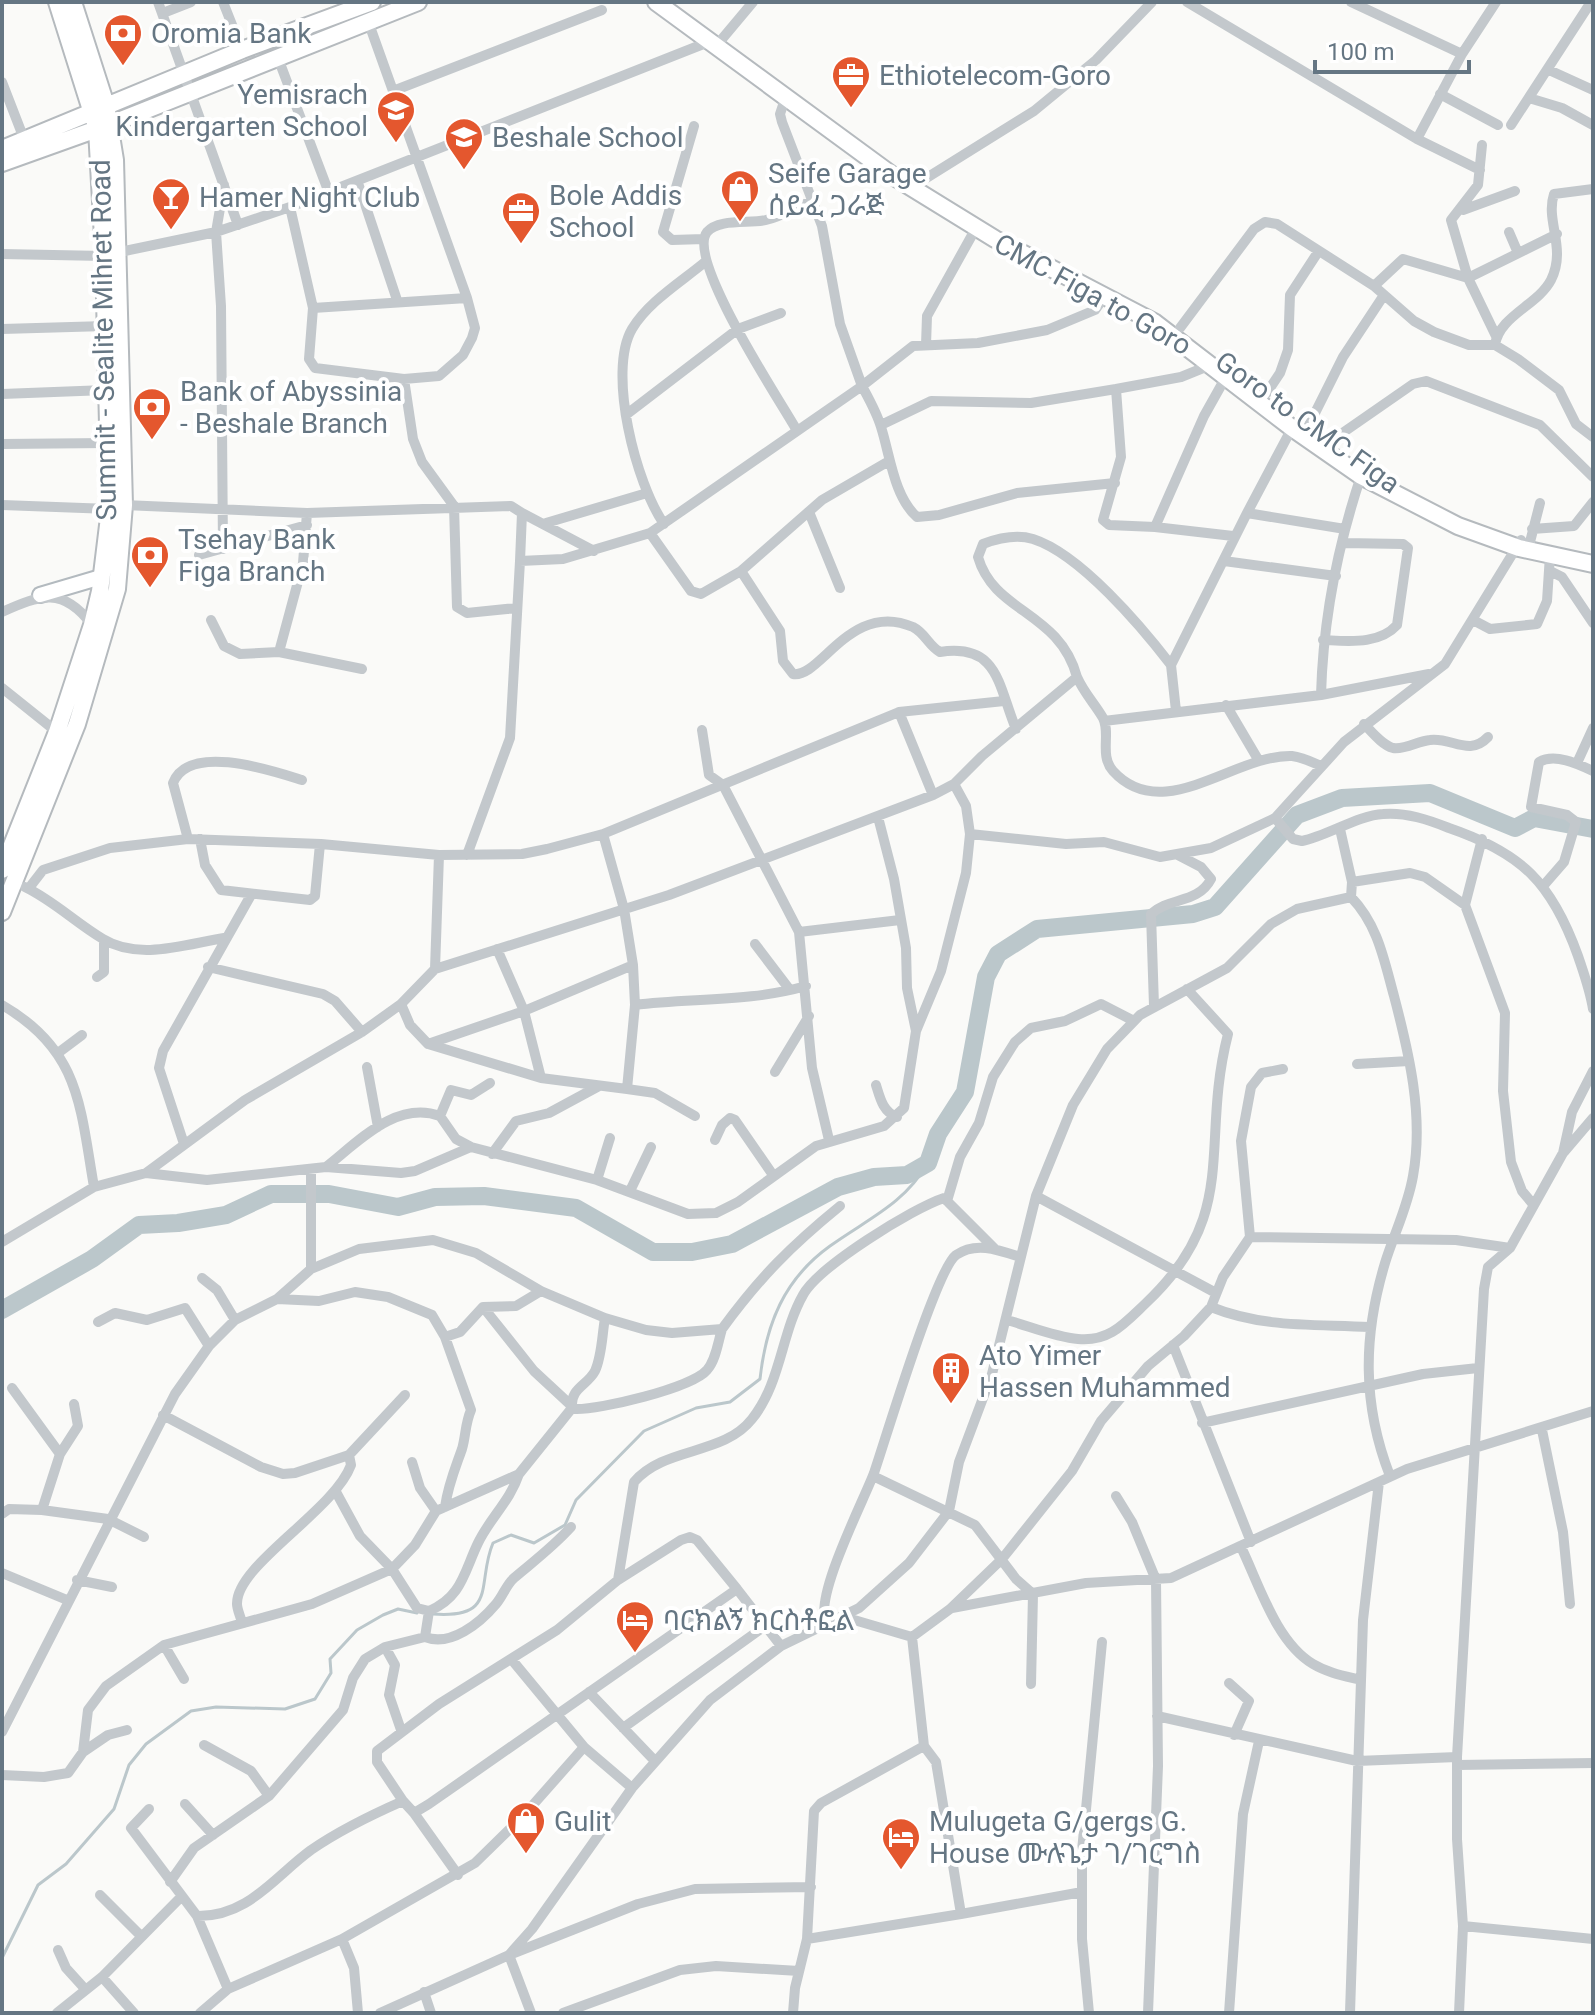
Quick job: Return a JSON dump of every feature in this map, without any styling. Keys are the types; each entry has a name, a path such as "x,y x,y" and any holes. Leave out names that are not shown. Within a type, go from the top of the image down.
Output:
{"main road":[{"path":"57,2 100,107"},
{"path":"2,912 22,886 103,646 117,589 124,539 117,507 112,254 104,126 73,2"},
{"path":"2,149 28,148 68,140 278,58 366,8 418,2"},
{"name":"CMC Figa to Goro","path":"656,2 714,35 785,99 916,184 976,228 1154,322 1300,427 1361,476 1438,518 1526,540 1553,559 1593,564"},
{"path":"675,2 714,35 916,184"},
{"path":"2,163 100,107 242,50 336,25"},
{"name":"Summit - Sealite Mihret Road","path":"2,870 57,732 92,625 117,507 107,443 106,326 112,254 101,170 104,126"},
{"path":"68,140 91,154 101,170"},
{"name":"Goro to CMC Figa","path":"916,184 1180,328 1266,394 1300,427 1413,497 1526,540"},
{"path":"1553,559 1593,555"}],"street":[{"path":"191,2 160,8 238,225"},
{"path":"223,2 242,50"},
{"path":"2,254 112,254 238,225 358,183 714,35 753,2"},
{"path":"916,184 1034,111 1096,60 1152,2"},
{"path":"1187,2 1417,139 1480,170"},
{"path":"1351,2 1462,54"},
{"path":"1417,139 1462,54 1496,2"},
{"path":"1511,125 1591,2"},
{"path":"290,207 313,308 309,359 315,368 404,379 439,376 463,355 475,328 467,298 366,8"},
{"path":"393,91 602,10"},
{"path":"278,58 329,193"},
{"path":"1549,70 1593,90"},
{"path":"2,82 28,148"},
{"path":"1440,94 1498,125"},
{"path":"1529,98 1562,108 1593,125"},
{"path":"785,99 780,114 822,226 840,324 862,386 881,425 889,461 910,510 917,517 939,515 1017,493 1115,483"},
{"path":"694,126 663,232 672,240 704,239 717,225 767,220 812,201"},
{"path":"1482,145 1478,185 1461,211 1451,220 1468,278 1495,341 1559,390 1576,424 1593,437"},
{"path":"358,183 397,300"},
{"path":"223,549 221,306 216,232 224,185"},
{"path":"1180,328 1254,229 1265,222 1277,224 1374,286 1434,332 1469,345 1495,341 1551,279 1559,250 1554,194 1593,189"},
{"path":"1461,211 1515,191"},
{"path":"926,345 927,316 976,228"},
{"path":"1509,232 1518,253"},
{"path":"1374,286 1403,259 1468,278 1557,234"},
{"path":"704,239 705,262 738,329 796,429"},
{"path":"1266,394 1280,373 1288,350 1290,295 1318,252"},
{"path":"664,524 647,493 627,414 624,347 633,327 647,311 705,262"},
{"path":"1176,711 1171,665 1224,561 1233,536 1384,295"},
{"path":"520,561 545,562 594,551 650,533 862,386 903,352 926,345 978,343 1047,330 1095,310 1105,296"},
{"path":"313,308 397,300 467,298"},
{"path":"627,414 738,329 781,313"},
{"path":"2,329 106,326"},
{"path":"881,425 931,401 1031,403 1220,370 1204,416 1155,527"},
{"path":"404,379 413,439 422,462 454,506 457,607 467,613 516,608"},
{"path":"1328,443 1413,384 1426,381 1540,425 1593,477"},
{"path":"1116,389 1121,435 1115,483 1104,509 1105,523 1233,536"},
{"path":"2,394 106,390"},
{"path":"2,444 107,443"},
{"path":"650,533 695,595 741,571 822,500 889,461"},
{"path":"1321,695 1323,640 1345,529 1361,476"},
{"path":"546,523 647,493"},
{"path":"1526,540 1574,526 1593,502"},
{"path":"970,834 1066,844 1104,842 1141,855 1177,855 1211,848 1275,818 1364,724 1445,664 1526,540 1540,503"},
{"path":"2,505 225,508 307,513 511,506 594,551"},
{"path":"809,512 840,588"},
{"path":"279,652 303,563 307,513"},
{"path":"467,855 510,738 522,513"},
{"path":"1247,513 1345,529"},
{"path":"199,555 307,525"},
{"path":"1171,665 1094,581 1043,544 1020,537 983,544 978,557 990,584 1064,644 1086,698 1104,721 1104,747 1112,769 1135,787 1164,792 1180,789 1259,761 1290,756 1321,766"},
{"path":"1323,640 1370,640 1386,634 1397,625 1408,548 1403,544 1344,543"},
{"path":"1473,620 1490,629 1537,624 1547,601 1553,559"},
{"path":"1553,559 1593,623"},
{"path":"1224,561 1336,576"},
{"path":"741,571 780,631 783,661 793,674 803,674 838,641 874,622 912,627 940,652 965,649 977,653 995,673 1016,729"},
{"path":"2,612 40,595 101,577"},
{"path":"40,595 68,601 92,625"},
{"path":"211,620 224,646 232,650 254,656 279,652 362,669"},
{"path":"1104,721 1125,721 1176,711 1321,695 1432,673"},
{"path":"146,1173 245,1100 362,1032 401,1004 435,969 624,909 933,795 954,784 1077,677"},
{"path":"2,688 57,732"},
{"path":"224,938 141,950 104,940 22,886 43,870 110,848 188,839 320,844 439,855 522,854 603,834 899,712 1004,701"},
{"path":"1226,705 1259,761"},
{"path":"899,712 933,795"},
{"path":"1364,724 1388,747 1398,749 1435,739 1469,748 1478,746 1488,737"},
{"path":"1577,763 1593,728"},
{"path":"702,730 709,775 723,785 799,932 810,1014 812,1068 829,1140"},
{"path":"1544,885 1564,862 1575,828 1567,815 1531,807 1539,762 1547,758 1577,763 1593,771"},
{"path":"188,839 173,783 176,775 185,768 233,761 302,780"},
{"path":"326,1167 378,1127 416,1110 440,1116 456,1139 471,1147 597,1180 688,1214 702,1215 716,1213 738,1202 773,1175 829,1140 884,1126 897,1117 909,1093 916,1031 941,971 966,873 970,834 966,806 954,784"},
{"path":"1275,818 1293,839 1302,841 1381,813 1405,815 1482,839 1519,861 1544,885 1568,929 1591,992 1593,1009"},
{"path":"878,817 906,948 907,988 916,1031"},
{"path":"1340,829 1352,882 1351,897 1374,929 1381,948 1409,1061 1416,1151 1410,1191 1392,1241 1369,1327 1369,1386 1390,1476"},
{"path":"603,834 624,909 633,965 635,1005 627,1089"},
{"path":"200,839 205,865 221,890 310,900 315,896 320,844"},
{"path":"1465,905 1482,839"},
{"path":"435,969 439,855"},
{"path":"1154,1006 1151,914 1169,903 1201,893 1211,879 1201,867 1177,855"},
{"path":"1352,882 1410,873 1425,877 1465,905 1505,1013 1503,1091 1511,1162 1522,1191 1532,1203"},
{"path":"184,1144 159,1068 170,1031 196,995 208,967 251,895"},
{"path":"509,1955 532,1929 654,1760 710,1700 781,1646 826,1622 844,1617 880,1590 909,1563 949,1511 959,1462 992,1374 1007,1320 1036,1196 1073,1105 1107,1049 1134,1021 1154,1006 1227,968 1271,924 1297,909 1351,897"},
{"path":"799,932 900,920"},
{"path":"97,977 104,972 104,940"},
{"path":"755,944 790,990"},
{"path":"497,949 524,1011 541,1078"},
{"path":"428,1044 524,1011 633,965"},
{"path":"208,967 323,994 335,1001 362,1032"},
{"path":"635,1005 677,999 743,998 806,986"},
{"path":"1007,1320 1077,1339 1111,1335 1178,1271 1197,1241 1211,1199 1220,1075 1228,1034 1187,989"},
{"path":"401,1004 410,1025 428,1044 541,1078 655,1093 695,1116"},
{"path":"947,1201 960,1157 979,1123 993,1077 1003,1058 1024,1033 1045,1022 1078,1016 1101,1004 1134,1021"},
{"path":"2,1005 19,1015 58,1053 68,1070 78,1098 94,1187"},
{"path":"775,1072 810,1014"},
{"path":"58,1053 82,1035"},
{"path":"1357,1064 1409,1061"},
{"path":"367,1067 378,1127"},
{"path":"912,1637 950,1609 1002,1559 1064,1481 1101,1421 1148,1366 1211,1307 1216,1293 1250,1237 1241,1165 1242,1126 1251,1087 1268,1070 1283,1069"},
{"path":"1563,1153 1572,1112 1593,1071"},
{"path":"440,1116 451,1090 471,1095 490,1083"},
{"path":"876,1085 880,1101 890,1114 897,1117"},
{"path":"492,1154 516,1121 549,1113 599,1086"},
{"path":"715,1140 722,1125 730,1118 735,1120 773,1175"},
{"path":"1459,2013 1463,1926 1457,1839 1457,1761 1478,1368 1488,1267 1510,1248 1532,1203 1563,1153 1593,1118"},
{"path":"597,1180 610,1138"},
{"path":"2,1242 94,1187 146,1173 207,1180 326,1167 401,1173 415,1171 471,1147"},
{"path":"630,1191 651,1147"},
{"path":"311,1170 311,1269"},
{"path":"1036,1196 1216,1293"},
{"path":"618,1580 632,1490 643,1472 659,1462 719,1441 752,1420 774,1380 803,1294 812,1282 891,1226 940,1199 947,1201 995,1249"},
{"path":"572,1408 582,1409 643,1396 697,1378 712,1363 722,1329 759,1279 793,1244 840,1206"},
{"path":"1250,1237 1456,1240 1510,1248"},
{"path":"2,1732 163,1415 209,1346 235,1320 277,1299 311,1269 359,1249 433,1240 476,1253 541,1291 605,1318 659,1332 722,1329"},
{"path":"826,1622 824,1603 873,1476 932,1302 951,1261 967,1250 995,1249 1020,1257"},
{"path":"202,1278 217,1290 235,1320"},
{"path":"445,1337 460,1332 483,1307 516,1306 541,1291"},
{"path":"83,1752 85,1716 97,1694 164,1645 312,1604 392,1569 415,1545 441,1509 471,1410 445,1337 432,1315 388,1297 355,1292 319,1301 277,1299"},
{"path":"483,1307 534,1371 566,1398 572,1408"},
{"path":"1211,1307 1241,1319 1276,1325 1369,1327"},
{"path":"98,1322 115,1313 147,1320 185,1308 209,1346"},
{"path":"336,1492 360,1536 392,1569 417,1608 429,1611 444,1604 460,1587 478,1542 511,1496 519,1474 572,1408 572,1397 597,1366 605,1318"},
{"path":"1173,1345 1276,1619 1300,1654 1324,1669 1361,1680"},
{"path":"1202,1423 1423,1374 1478,1368"},
{"path":"12,1388 60,1454"},
{"path":"163,1415 261,1467 283,1474 349,1455 405,1395"},
{"path":"42,1510 60,1454 78,1426 74,1404"},
{"path":"950,1609 988,1599 1086,1583 1142,1577 1156,1580 1171,1578 1390,1476 1542,1430 1593,1411"},
{"path":"1542,1430 1563,1532 1570,1604"},
{"path":"242,1623 237,1604 246,1583 263,1559 336,1492 351,1465 349,1455"},
{"path":"412,1462 420,1488 441,1509"},
{"path":"441,1509 519,1474"},
{"path":"873,1476 975,1525 1016,1579 1033,1594 1031,1684"},
{"path":"1350,2013 1361,1680 1368,1568 1379,1482"},
{"path":"1116,1496 1132,1522 1156,1580 1157,1716 1148,2013"},
{"path":"2,1514 9,1509 42,1510 108,1519 144,1537"},
{"path":"170,1882 194,1848 269,1796 343,1710 353,1678 365,1659 385,1647 425,1637 444,1640 477,1623 499,1602 511,1580 547,1554 571,1527"},
{"path":"458,1875 403,1801 375,1756 401,1730 557,1630 618,1580 690,1537 719,1564 781,1646"},
{"path":"2,1573 67,1600"},
{"path":"77,1580 112,1587"},
{"path":"414,1813 737,1589"},
{"path":"425,1637 429,1611"},
{"path":"844,1617 912,1637"},
{"path":"623,1728 765,1626"},
{"path":"912,1637 924,1746 936,1762 961,1914"},
{"path":"1089,2013 1082,1892 1102,1642"},
{"path":"164,1645 184,1679"},
{"path":"385,1647 395,1665 389,1695 401,1730"},
{"path":"512,1660 584,1747 632,1788"},
{"path":"1229,1683 1249,1701 1234,1735"},
{"path":"589,1692 654,1760"},
{"path":"1157,1716 1357,1761 1593,1763"},
{"path":"2,1775 59,1776 68,1773 83,1752 108,1735 127,1730"},
{"path":"1229,2013 1243,1814 1259,1741"},
{"path":"204,1745 251,1771 269,1796"},
{"path":"793,2013 807,1939 814,1811 821,1803 924,1746"},
{"path":"200,2013 228,1989 342,1939 458,1875 524,1815 584,1747"},
{"path":"197,1916 221,1914 243,1906 309,1851 403,1801"},
{"path":"185,1804 213,1835"},
{"path":"149,1809 131,1828 197,1916 228,1989"},
{"path":"380,2013 509,1955 638,1904 695,1889 811,1887"},
{"path":"807,1939 1082,1892"},
{"path":"100,1895 141,1936"},
{"path":"57,2013 102,1977 181,1897"},
{"path":"1463,1926 1593,1939"},
{"path":"342,1939 354,1968 358,2013"},
{"path":"58,1950 66,1968 85,1989"},
{"path":"509,1955 531,2013"},
{"path":"563,2013 680,1970 716,1966 799,1971"},
{"path":"102,1977 134,2013"},
{"path":"424,1992 431,2013"}],"waterway":[{"path":"2,1310 92,1259 139,1225 178,1223 226,1215 271,1194 329,1194 398,1207 435,1197 484,1196 576,1208 653,1252 692,1252 732,1244 838,1187 874,1177 907,1175 928,1163 938,1134 965,1092 986,977 998,954 1037,929 1193,914 1215,907 1297,815 1342,798 1430,793 1515,828 1534,818 1593,829"},
{"path":"433,1614 468,1611 477,1604 493,1543 511,1535 534,1543 565,1525 576,1500 644,1431 696,1408 730,1402 760,1379 773,1321 800,1273 830,1246 872,1219 908,1190 928,1163"},
{"path":"2,1958 38,1885 66,1864 114,1809 129,1765 146,1744 191,1711 216,1707 285,1709 315,1699 331,1673 330,1659 357,1630 398,1609 417,1613"}],"place":[{"name":"Oromia Bank","path":"123,67"},
{"name":"Ethiotelecom-Goro","path":"851,109"},
{"name":"Yemisrach Kindergarten School","path":"396,144"},
{"name":"Beshale School","path":"464,171"},
{"name":"Seife Garage ሰይፈ ጋራጅ","path":"740,223"},
{"name":"Hamer Night Club","path":"171,231"},
{"name":"Bole Addis School","path":"521,245"},
{"name":"Bank of Abyssinia - Beshale Branch","path":"152,441"},
{"name":"Tsehay Bank Figa Branch","path":"150,589"},
{"name":"Ato Yimer Hassen Muhammed","path":"951,1405"},
{"name":"ባርክልኝ ክርስቶፎል","path":"635,1654"},
{"name":"Gulit","path":"526,1855"},
{"name":"Mulugeta G/gergs G. House ሙሉጌታ ገ/ገርግስ","path":"901,1871"}]}
